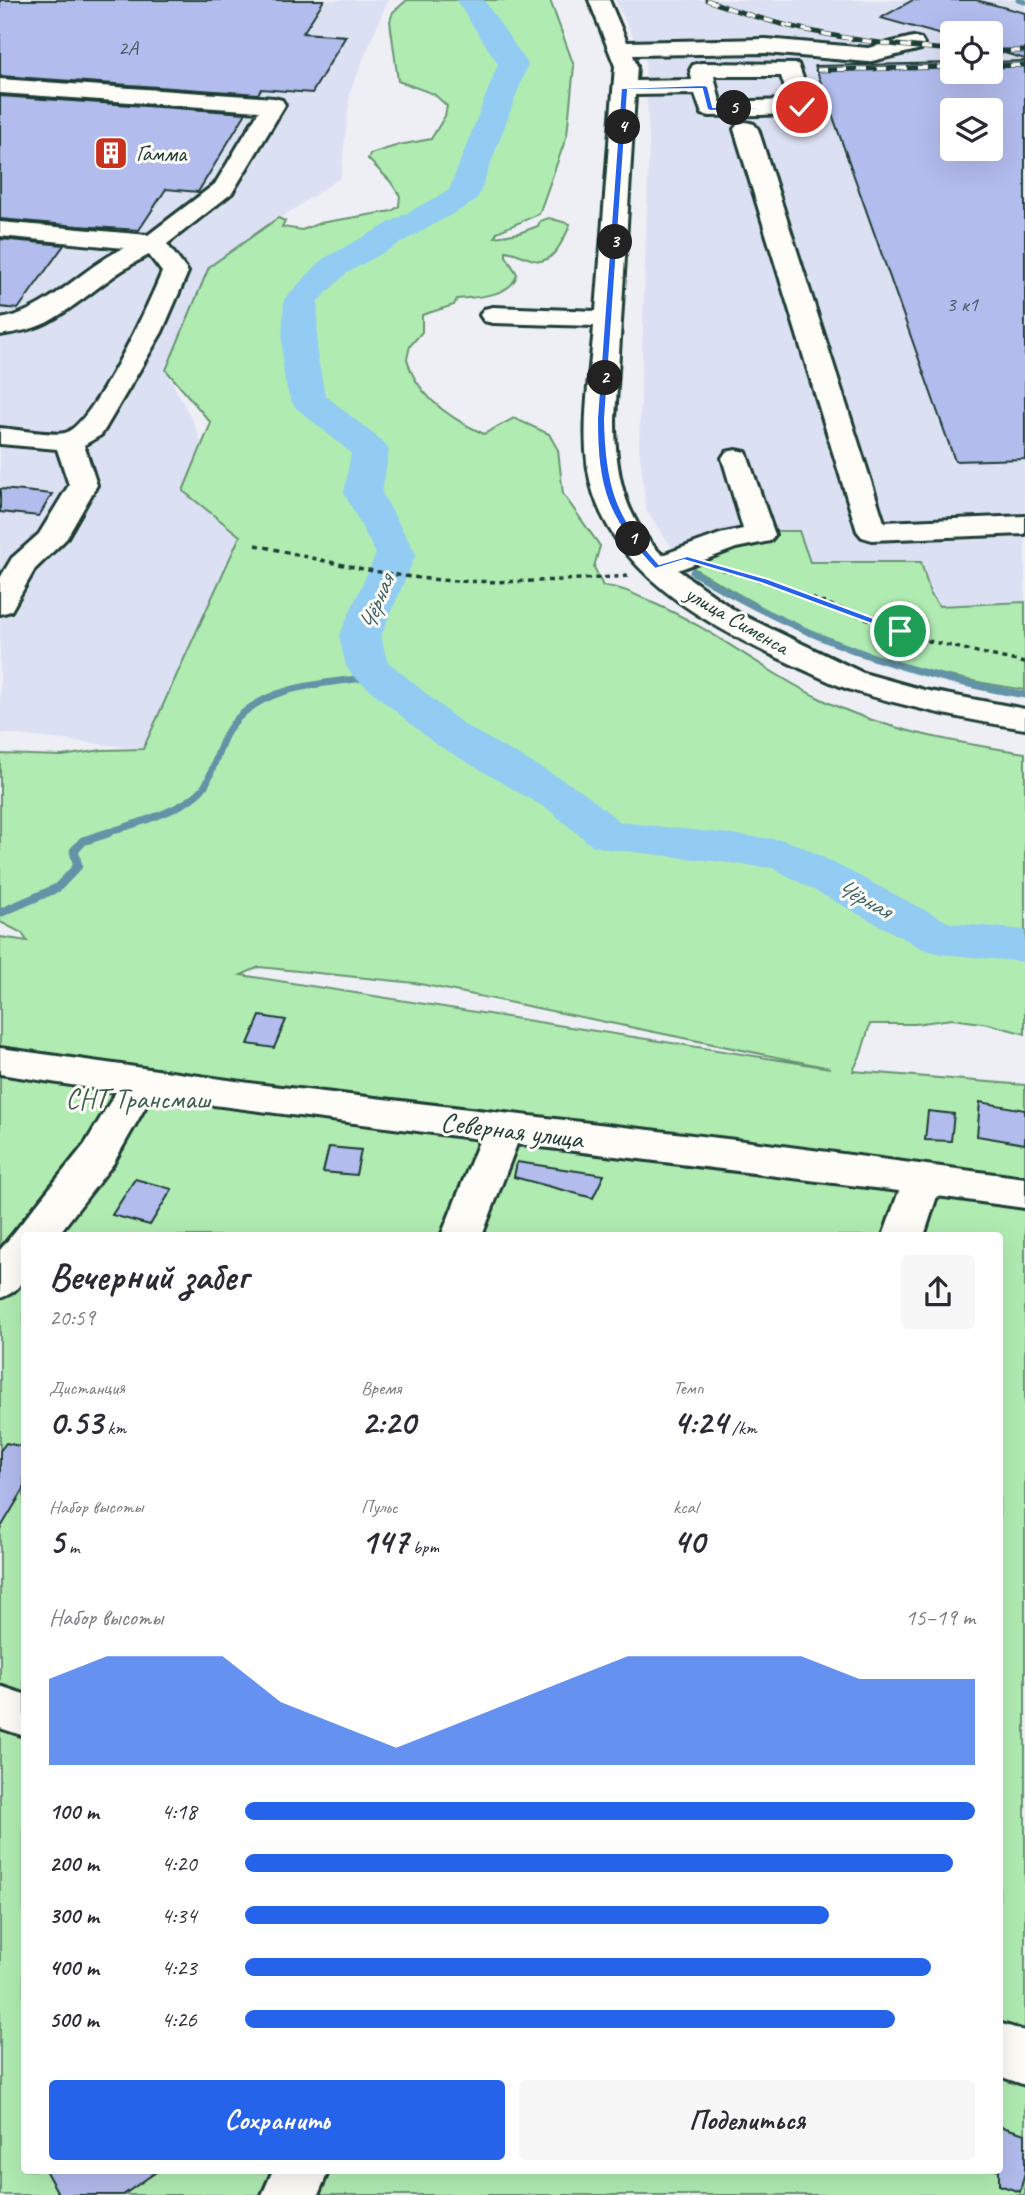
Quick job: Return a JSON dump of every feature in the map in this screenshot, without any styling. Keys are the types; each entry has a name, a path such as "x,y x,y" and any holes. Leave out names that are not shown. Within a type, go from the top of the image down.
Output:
{"street":[{"name":"улица Сименса","path":"600,0 626,66 601,419 601,460 611,502 638,547 681,589 719,614 781,648 862,683 956,708 1025,719"},
{"path":"620,50 766,46 868,55 913,44"},
{"path":"0,86 274,105 224,188 153,243 112,263 43,314 19,324 0,327"},
{"path":"625,88 705,87"},
{"path":"746,129 872,531 1025,526"},
{"path":"0,229 153,243 175,272 149,332 91,429 69,442 0,436"},
{"path":"492,315 609,319"},
{"path":"0,605 23,564 51,539 83,485 69,442"},
{"path":"659,566 730,540 760,535 736,458"},
{"name":"Северная улица","path":"0,1061 141,1083 503,1130 707,1152 1025,1193"},
{"path":"37,1232 99,1154 141,1083"},
{"path":"463,1232 503,1130"},
{"path":"904,1232 922,1181"},
{"path":"0,1282 21,1251"},
{"path":"0,1707 21,1714"},
{"path":"1003,2050 1025,2058"},
{"path":"290,2195 299,2174"}],"path":[{"path":"256,545 411,577 502,582 622,578 659,566 764,581 929,641 1025,663"}],"shaded area":[{"path":"0,0 388,0 350,92 341,177 209,267 166,370 194,424 240,536 143,749 0,733"},
{"path":"615,0 1025,0 1025,695 955,686 864,659 769,613 685,566 646,510 639,447 649,140 645,60"}],"green space":[{"name":"СНТ Трансмаш","path":"407,0 550,0 574,66 567,135 539,214 497,232 495,237 519,233 538,226 540,221 549,218 570,224 567,232 553,254 541,261 506,251 506,256 517,274 508,287 492,294 457,299 454,305 422,315 422,332 410,346 407,359 418,384 427,395 459,421 484,434 514,418 549,434 558,450 563,494 600,546 594,567 603,586 629,592 675,613 798,687 868,719 920,734 1025,753 1025,1034 989,1024 952,1019 915,1024 870,1024 853,1071 1025,1085 1025,2195 0,2195 0,937 27,941 22,933 0,922 0,754 62,756 102,750 143,749 240,536 183,491 211,423 166,370 209,267 278,218 285,221 282,227 302,230 320,223 392,211 399,206 400,196 390,181 368,159 370,154 431,139 445,116 447,106 434,94 398,81 390,21 393,12","holes":["259,967 415,983 830,1068 241,975"]},
{"path":"765,531 799,531 810,562 921,562 930,593 939,606 1025,602 1025,690 926,671 845,647 777,615 690,566 765,539"}],"building":[{"path":"0,0 324,0 303,33 346,36 312,93 261,89 258,94 0,76"},
{"path":"913,0 976,0 1025,13 1025,59 1003,53 1003,21 940,21 940,35 881,18"},
{"path":"1025,61 1025,459 955,461 815,66 940,63 940,84 1003,84 1003,62"},
{"name":"Гамма","path":"0,96 246,113 198,192 166,189 139,230 78,226 0,219"},
{"path":"0,239 64,245 18,309 0,307"},
{"path":"0,489 52,494 39,516 0,512"},
{"path":"260,1016 286,1020 274,1048 248,1044"},
{"path":"980,1102 1025,1110 1025,1144 977,1136"},
{"path":"928,1111 954,1114 951,1141 925,1140"},
{"path":"329,1147 361,1150 356,1175 323,1172"},
{"path":"517,1162 604,1175 593,1198 514,1177"},
{"path":"135,1179 172,1189 150,1225 112,1215"},
{"path":"6,1443 21,1446 21,1494 0,1529 0,1451"},
{"path":"1003,2127 1025,2134 1025,2172 1020,2192 999,2185 999,2174 1003,2174"},
{"path":"47,2174 153,2174 123,2195 59,2195"}],"waterway":[{"name":"Чёрная","path":"470,0 513,64 463,195 335,266 301,299 299,353 308,399 370,450 363,493 396,554 360,636 367,666 449,734 565,800 607,835 783,855 940,938 1025,946"},
{"path":"1018,0 1025,2"},
{"path":"693,572 772,615 853,650 936,676 1025,695"},
{"path":"103,834 160,815 200,792 231,726 251,707 285,691 379,676"},
{"path":"0,913 57,888 78,866 74,851 83,841 108,833"}],"railway":[{"path":"707,0 797,28 858,40 940,49"},
{"path":"1003,51 1025,51"},
{"path":"1003,66 1025,65"},
{"path":"817,70 940,67"}],"place":[{"name":"Гамма","path":"111,153"}],"route":[{"path":"802,107 710,109 705,87 625,88 601,419 601,460 611,502 638,547 658,568 684,557 764,581 900,631"}]}
